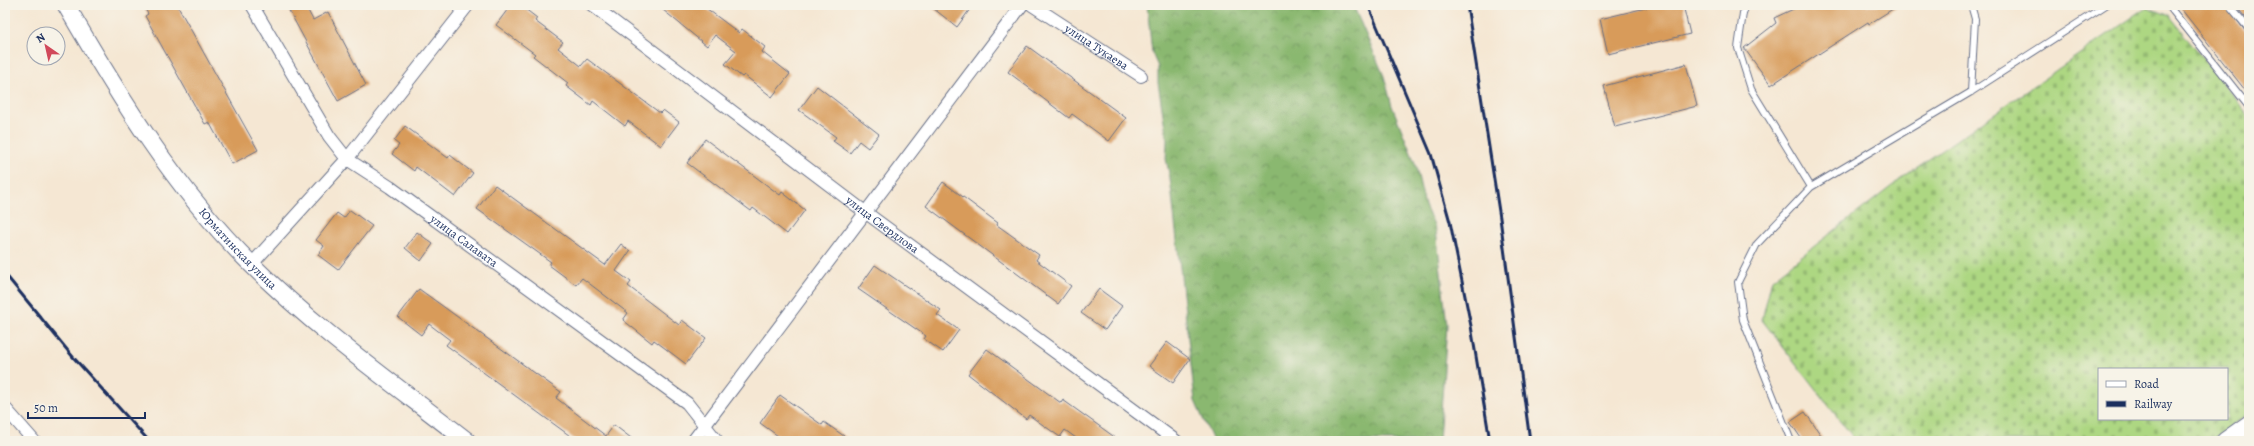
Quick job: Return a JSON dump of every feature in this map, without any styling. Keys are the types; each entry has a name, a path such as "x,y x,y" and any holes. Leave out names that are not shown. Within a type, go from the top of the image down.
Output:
{"main road":[{"name":"Юрматинская улица","path":"66,5 158,153 203,212 251,265 303,312 467,441"},
{"path":"2224,441 2249,424"}],"street":[{"name":"улица Салавата","path":"252,5 328,136 347,159 390,187 687,403 704,427 717,441"},
{"path":"251,265 347,159 468,5"},
{"name":"улица Свердлова","path":"592,5 865,212 1176,441"},
{"path":"693,441 1022,5"},
{"name":"улица Тукаева","path":"1032,5 1141,76"},
{"path":"5,408 34,441"}],"lane":[{"path":"1746,5 1743,13 1738,48 1751,89 1811,187"},
{"path":"1971,5 1975,19 1972,92"},
{"path":"1791,441 1743,320 1738,282 1757,244 1811,187 1972,92 2106,5"},
{"path":"2168,5 2249,107"},
{"path":"2229,5 2249,29"}],"green space":[{"path":"1147,5 1353,5 1384,76 1392,106 1415,163 1425,206 1436,230 1447,325 1439,441 1213,441 1195,401 1170,178 1166,159 1167,140 1158,83 1158,67 1152,53"},
{"path":"2147,7 2169,16 2249,116 2249,414 2210,441 1856,441 1762,320 1772,279 1906,175"}],"building":[{"path":"143,5 177,5 258,150 232,164 209,122 205,124 145,16 148,14"},
{"path":"286,5 305,5 313,20 328,12 366,85 338,101"},
{"path":"511,5 520,5 537,18 535,21 563,42 558,48 581,66 587,59 660,113 663,110 679,122 661,146 628,121 625,126 593,101 591,105 566,86 568,83 533,56 535,54 496,25"},
{"path":"657,5 702,5 739,33 742,29 765,47 762,52 790,74 772,97 744,75 742,77 725,64 736,51 715,35 707,46"},
{"path":"929,5 973,5 957,27"},
{"path":"1658,5 1683,5 1690,34 1608,54 1600,19"},
{"path":"1802,5 1899,5 1869,24 1868,22 1771,85 1744,48 1776,23 1774,18"},
{"path":"2178,5 2225,5 2246,32 2249,33 2249,95"},
{"path":"2235,5 2249,5 2249,22"},
{"path":"1027,46 1126,118 1109,141 1072,114 1069,118 1008,72"},
{"path":"1686,64 1697,106 1615,127 1604,86"},
{"path":"817,86 879,134 868,148 859,141 850,153 833,141 836,137 799,110"},
{"path":"405,126 448,158 450,155 473,173 455,197 416,167 414,171 392,154 399,145 394,141"},
{"path":"705,139 780,195 782,192 805,210 787,234 753,208 751,211 687,163"},
{"path":"943,182 998,223 997,225 1039,255 1036,260 1071,286 1058,304 926,206"},
{"path":"495,185 605,265 621,244 630,251 616,271 631,282 628,286 679,325 682,320 706,338 686,364 654,340 652,343 623,320 628,313 582,278 576,285 549,265 551,262 477,209"},
{"path":"350,210 372,226 338,270 318,255 324,246 316,240 337,213 344,218"},
{"path":"417,232 433,244 421,261 405,248"},
{"path":"875,265 941,310 937,315 959,330 943,352 924,339 926,336 858,289"},
{"path":"419,289 561,392 556,398 606,436 614,425 635,441 577,441 446,345 450,340 429,324 421,335 398,317"},
{"path":"1099,289 1122,306 1105,330 1081,313"},
{"path":"1167,342 1190,359 1173,383 1149,366"},
{"path":"987,349 1061,403 1063,400 1120,441 1080,441 1065,430 1060,437 1029,415 1026,419 968,374"},
{"path":"780,395 822,425 824,422 851,441 785,441 760,423"},
{"path":"1805,412 1825,441 1803,441 1790,422"}],"railway":[{"path":"1368,5 1431,154 1450,222 1471,326 1490,441"},
{"path":"1467,5 1500,218 1530,441"},
{"path":"5,274 73,357 149,441"}]}
